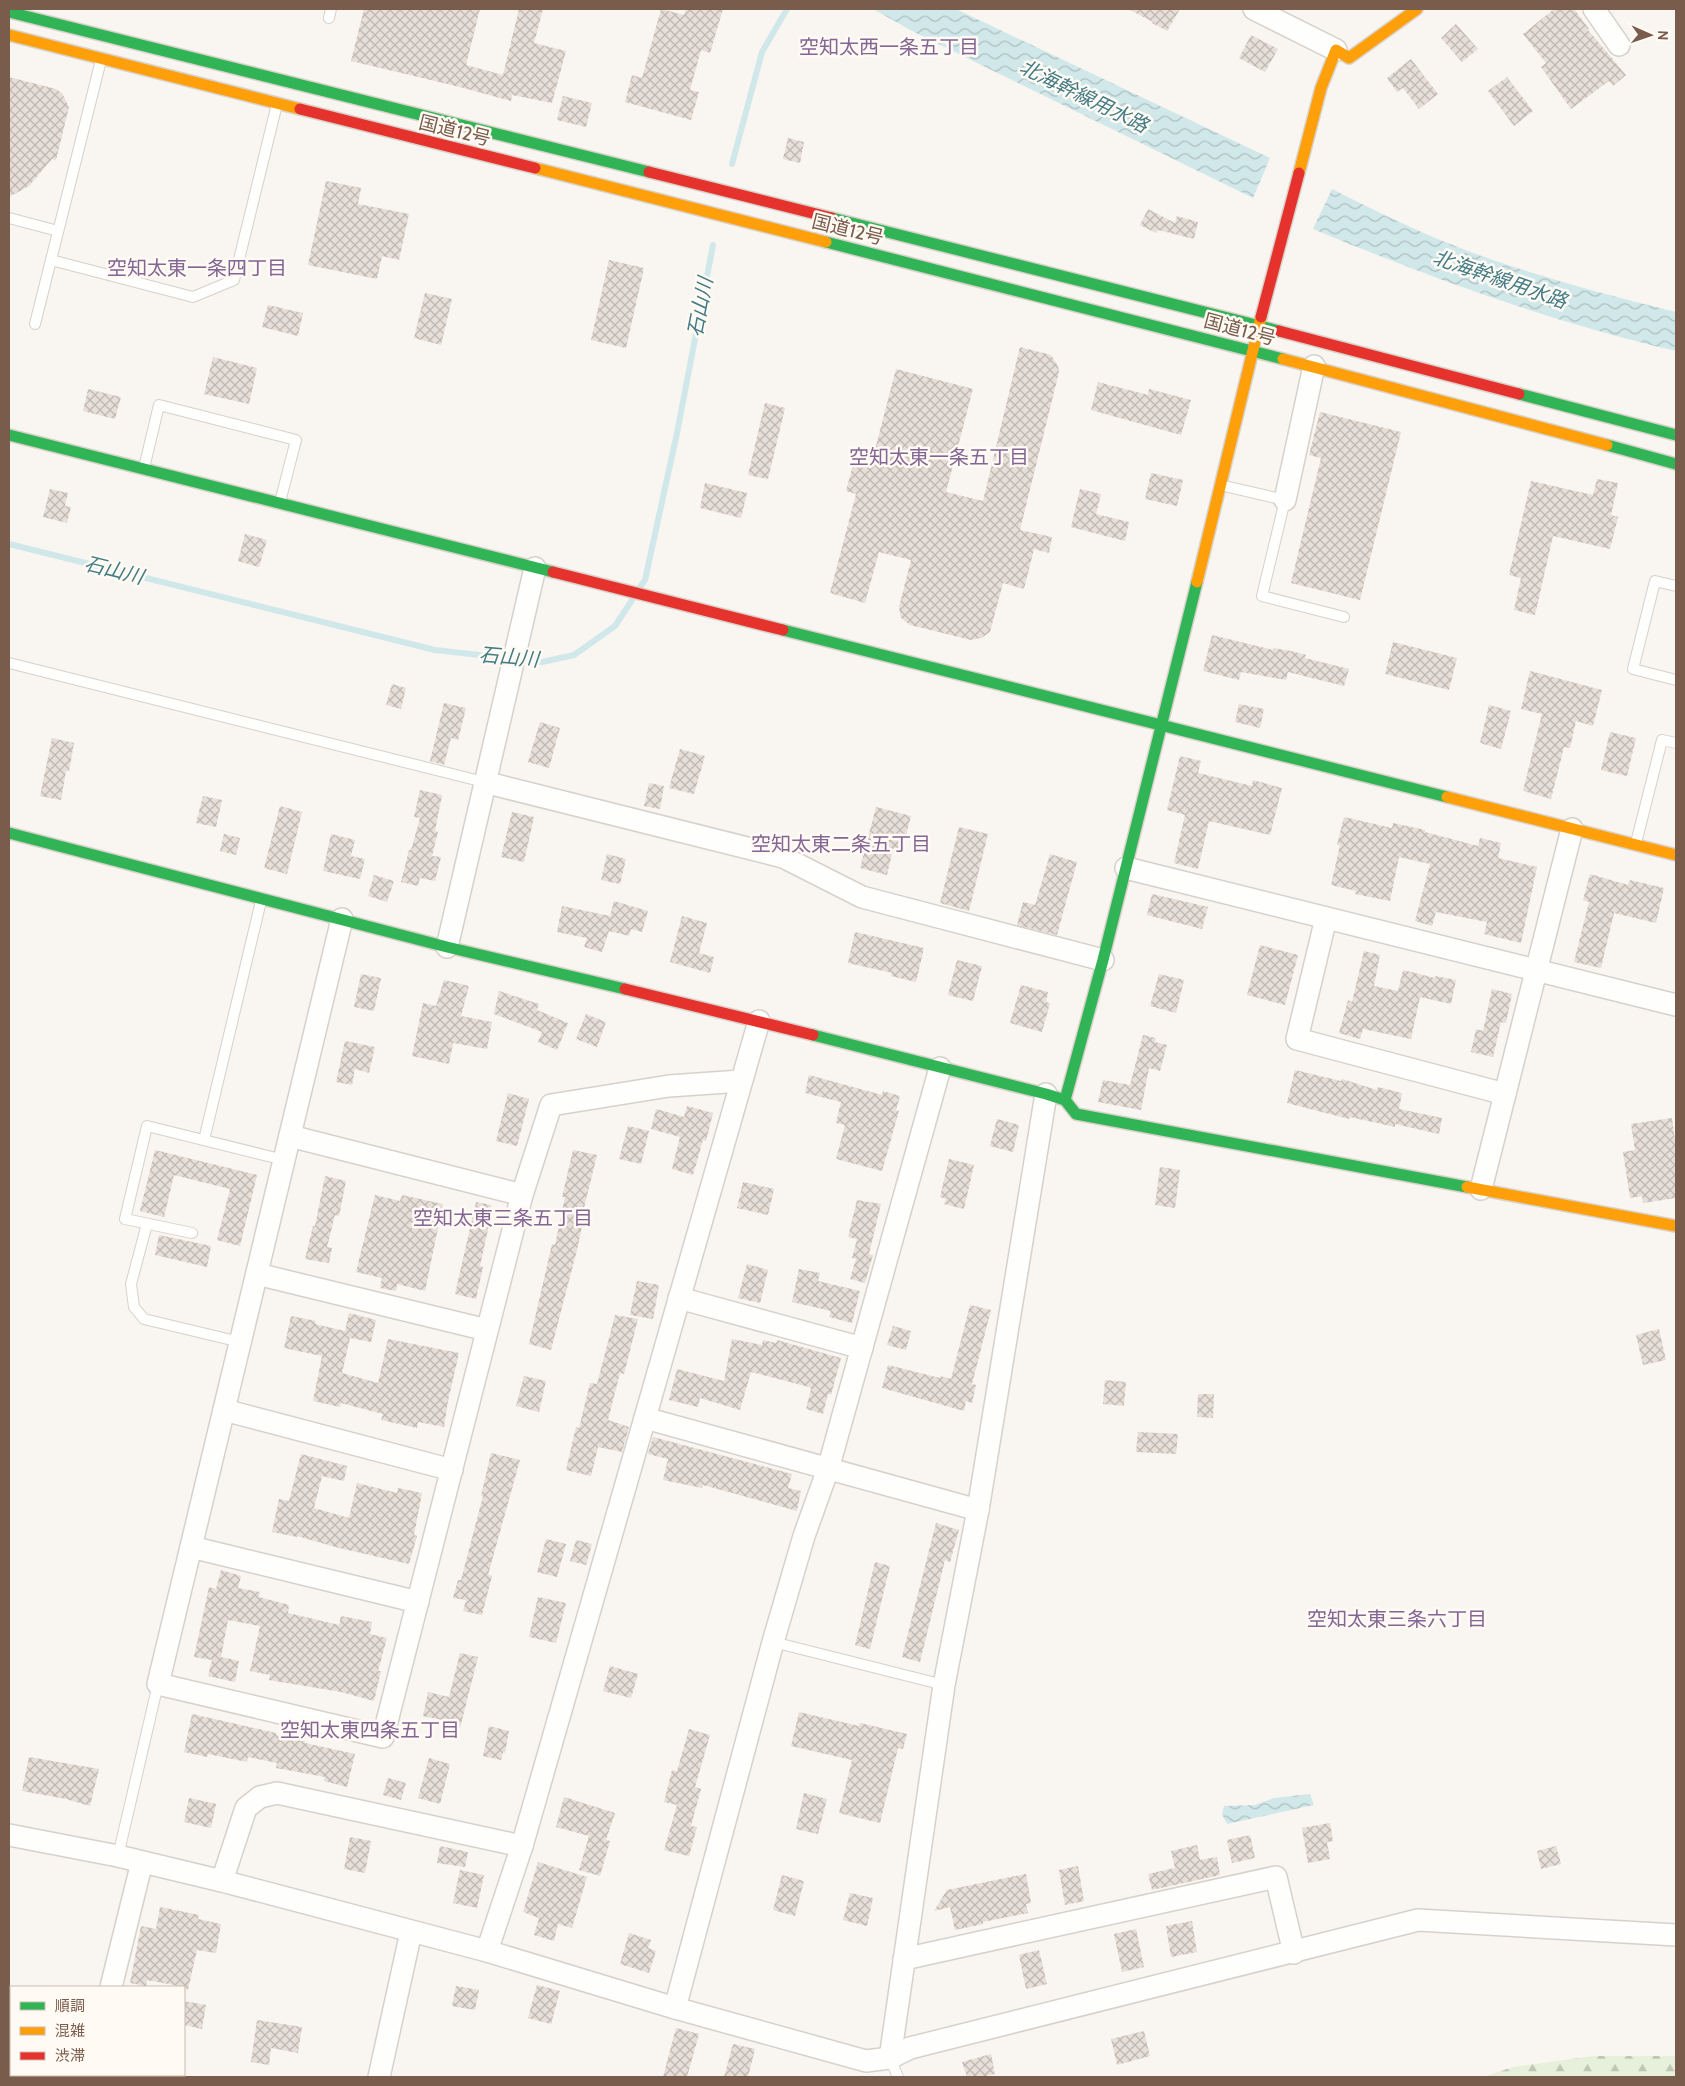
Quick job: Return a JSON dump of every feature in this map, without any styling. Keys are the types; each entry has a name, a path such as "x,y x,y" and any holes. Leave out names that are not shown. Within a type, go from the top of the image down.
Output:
{"main road":[{"path":"1055,1097 1103,960 1162,726 1258,325 1320,88 1336,50 1348,58 1417,9"},
{"name":"国道12号","path":"13,12 1258,325 1676,436"},
{"name":"国道12号","path":"9,35 1252,350 1676,464"},
{"path":"9,435 1676,855"},
{"path":"9,833 262,897 447,947 759,1021 1055,1097 1076,1114 1676,1226"}],"street":[{"path":"1254,9 1336,50"},
{"path":"1594,9 1620,45"},
{"path":"1285,500 1314,366"},
{"path":"447,947 535,568"},
{"path":"484,782 783,857 862,897 1103,960"},
{"path":"1481,1189 1572,829"},
{"path":"1126,868 1676,1005"},
{"path":"1326,918 1297,1039 1506,1094"},
{"path":"342,919 158,1684 383,1737 522,1195 551,1105 669,1086 741,1081"},
{"path":"487,1951 522,1846 759,1021"},
{"path":"675,2008 773,1642 804,1536 828,1469 940,1068"},
{"path":"894,2068 904,1958 944,1684 1055,1097"},
{"path":"290,1136 522,1195"},
{"path":"257,1274 487,1330"},
{"path":"679,1298 862,1348"},
{"path":"224,1410 452,1470"},
{"path":"646,1418 978,1510"},
{"path":"191,1547 418,1602"},
{"path":"222,1881 246,1808 260,1797 277,1793 522,1846"},
{"path":"9,1835 118,1856 222,1881 487,1951 675,2008 894,2068"},
{"path":"111,1986 142,1862"},
{"path":"904,1958 1276,1877 1294,1953"},
{"path":"894,2068 910,2048 1294,1953 1418,1920 1676,1935"},
{"path":"379,2077 411,1932"}],"lane":[{"path":"35,324 102,59"},
{"path":"51,260 193,297 234,280 277,103"},
{"path":"9,218 58,231"},
{"path":"143,469 159,405 287,437 296,440 280,504"},
{"path":"1219,485 1285,500 1262,596 1344,617"},
{"path":"1676,586 1655,581 1633,669 1676,680"},
{"path":"9,662 484,782"},
{"path":"1635,845 1662,740 1676,743"},
{"path":"204,1140 262,897"},
{"path":"192,1234 125,1219 147,1126 284,1160"},
{"path":"147,1224 131,1284 134,1307 144,1319 240,1342"},
{"path":"773,1642 944,1684"},
{"path":"118,1856 158,1684"}],"green space":[{"path":"1594,2056 1676,2056 1676,2077 1483,2077 1513,2067"}],"water":[{"name":"北海幹線用水路","path":"873,9 956,9 1270,158 1253,198 914,32"},
{"name":"北海幹線用水路","path":"1332,189 1412,228 1475,254 1608,295 1676,312 1676,351 1583,327 1492,298 1402,265 1313,229"},
{"path":"1310,1794 1314,1805 1227,1824 1222,1814 1224,1806 1255,1805 1274,1798"}],"building":[{"path":"364,9 480,9 466,65 503,75 519,9 543,9 534,43 566,51 552,103 512,95 511,101 351,61"},
{"path":"661,9 684,15 686,9 723,9 710,53 701,50 690,90 699,92 691,120 625,102 632,75 642,78"},
{"path":"1128,9 1180,9 1167,31"},
{"path":"1554,9 1574,9 1588,30 1626,75 1613,86 1609,81 1571,109 1541,67 1546,63 1523,34"},
{"path":"1456,24 1478,49 1462,62 1441,38"},
{"path":"1251,35 1278,49 1265,72 1239,58"},
{"path":"1411,59 1438,94 1419,109 1403,88 1397,92 1387,78"},
{"path":"9,77 56,89 62,93 69,107 56,160 52,159 29,186 9,197"},
{"path":"1507,77 1533,111 1514,126 1488,91"},
{"path":"563,96 592,103 586,127 557,120"},
{"path":"788,138 804,142 800,163 783,159"},
{"path":"326,181 361,188 358,204 409,214 399,260 382,256 377,279 308,265"},
{"path":"1148,209 1175,223 1177,216 1198,222 1194,239 1158,230 1156,233 1140,225"},
{"path":"609,260 644,268 626,348 591,340"},
{"path":"425,293 452,299 441,345 414,338"},
{"path":"268,305 303,313 298,336 262,327"},
{"path":"1020,347 1051,355 1058,366 1059,372 1020,530 1052,537 1049,553 1034,549 1024,589 1003,583 990,632 981,638 971,640 910,625 901,618 899,607 911,560 879,552 865,603 830,593 856,494 846,491 854,461 871,465 896,369 973,389 946,492 983,501"},
{"path":"213,357 257,368 249,404 204,394"},
{"path":"1098,382 1148,395 1149,389 1191,400 1181,435 1091,410"},
{"path":"88,389 121,397 115,419 83,411"},
{"path":"765,403 785,408 768,479 748,475"},
{"path":"1320,412 1401,432 1360,600 1291,583 1321,458 1309,455"},
{"path":"1151,473 1183,480 1177,506 1145,499"},
{"path":"1597,479 1618,483 1611,515 1618,517 1610,549 1553,536 1535,615 1514,610 1521,578 1509,575 1531,481 1593,495"},
{"path":"705,483 747,493 741,518 700,508"},
{"path":"50,489 68,493 65,506 71,507 67,523 43,517"},
{"path":"1080,489 1101,494 1096,514 1129,522 1125,541 1071,527"},
{"path":"245,534 267,540 259,567 238,561"},
{"path":"1212,635 1273,650 1273,648 1291,651 1306,655 1305,658 1349,669 1344,686 1288,672 1286,680 1241,672 1239,680 1203,671"},
{"path":"1393,642 1457,658 1449,690 1385,674"},
{"path":"1530,671 1602,690 1593,726 1576,721 1570,748 1564,747 1551,799 1523,791 1542,714 1521,709"},
{"path":"392,684 406,688 401,709 386,705"},
{"path":"444,703 466,708 458,740 451,738 444,765 430,761"},
{"path":"1239,704 1264,709 1260,728 1235,722"},
{"path":"1489,705 1511,711 1501,749 1480,743"},
{"path":"540,722 560,728 549,768 528,762"},
{"path":"1610,732 1636,738 1627,776 1601,770"},
{"path":"52,738 74,743 69,771 66,771 61,800 40,796"},
{"path":"680,749 705,756 694,794 669,788"},
{"path":"1180,756 1201,761 1198,773 1252,786 1253,780 1282,788 1270,835 1209,821 1198,869 1174,863 1185,815 1167,810"},
{"path":"649,783 664,786 660,809 644,806"},
{"path":"420,790 442,795 435,831 438,832 432,856 441,857 435,881 420,878 418,886 401,882 420,818 414,817"},
{"path":"203,796 222,800 216,827 196,823"},
{"path":"280,806 302,812 287,874 264,868"},
{"path":"876,807 911,816 902,851 893,849 887,875 860,868"},
{"path":"512,812 534,817 524,862 501,857"},
{"path":"1344,817 1392,828 1393,823 1425,830 1425,832 1478,846 1480,838 1501,843 1498,858 1537,867 1521,943 1484,934 1487,922 1436,912 1432,926 1415,921 1430,864 1399,857 1390,901 1355,894 1356,891 1331,885 1340,845 1337,845"},
{"path":"959,827 988,834 969,911 940,903"},
{"path":"224,834 240,838 236,855 220,851"},
{"path":"331,834 355,840 351,856 365,859 360,879 323,871"},
{"path":"607,854 626,859 620,884 601,880"},
{"path":"1050,854 1077,862 1057,935 1017,925 1023,902 1035,905"},
{"path":"1590,874 1628,885 1630,880 1664,888 1656,923 1614,913 1601,968 1574,962 1589,902 1583,900"},
{"path":"374,875 394,881 387,902 368,896"},
{"path":"1152,894 1208,907 1202,929 1147,915"},
{"path":"614,901 648,911 642,932 631,929 629,936 609,931 602,952 584,947 587,938 557,932 562,906 610,916"},
{"path":"682,916 707,923 699,953 714,957 710,973 670,962"},
{"path":"855,932 924,948 916,982 891,976 892,973 848,963"},
{"path":"1260,945 1298,955 1285,1005 1247,995"},
{"path":"1364,951 1380,955 1374,986 1398,991 1403,970 1435,978 1435,976 1456,980 1451,1004 1420,997 1411,1039 1363,1029 1360,1039 1339,1033 1348,1000 1352,1002"},
{"path":"957,960 982,966 973,1001 948,995"},
{"path":"361,974 381,978 374,1011 354,1007"},
{"path":"1159,974 1184,980 1176,1013 1150,1006"},
{"path":"444,980 469,986 461,1016 492,1022 487,1049 453,1043 449,1064 412,1056 423,1003 436,1006"},
{"path":"1021,985 1048,992 1046,1002 1050,1003 1042,1032 1010,1023"},
{"path":"1492,989 1512,994 1506,1023 1501,1022 1493,1057 1471,1052 1476,1029 1483,1031"},
{"path":"499,991 539,1004 537,1010 568,1023 557,1050 538,1042 542,1032 494,1014"},
{"path":"586,1014 606,1022 597,1047 576,1039"},
{"path":"1143,1035 1156,1038 1155,1042 1167,1045 1160,1071 1149,1068 1141,1110 1098,1102 1103,1080 1130,1085"},
{"path":"345,1041 375,1047 369,1073 355,1069 352,1085 336,1082"},
{"path":"1295,1070 1341,1081 1342,1079 1377,1090 1378,1087 1402,1093 1399,1109 1442,1118 1439,1134 1395,1124 1395,1127 1350,1117 1349,1119 1287,1103"},
{"path":"809,1075 882,1095 883,1091 900,1096 896,1110 899,1111 882,1171 836,1159 845,1125 836,1123 841,1102 805,1093"},
{"path":"508,1093 529,1099 517,1146 496,1141"},
{"path":"687,1106 713,1113 706,1141 703,1140 693,1175 672,1169 680,1137 651,1129 656,1109 684,1117"},
{"path":"1672,1118 1676,1148 1676,1198 1643,1203 1642,1196 1630,1198 1623,1152 1635,1150 1631,1124"},
{"path":"997,1119 1019,1125 1013,1152 990,1146"},
{"path":"628,1126 649,1131 641,1164 619,1159"},
{"path":"155,1150 257,1175 240,1246 217,1240 230,1189 174,1175 164,1217 140,1211"},
{"path":"573,1150 597,1155 582,1216 584,1216 578,1246 551,1350 529,1344 552,1244 555,1245 565,1197 562,1197"},
{"path":"949,1159 974,1165 964,1209 944,1204 946,1199 940,1197"},
{"path":"1160,1167 1180,1170 1175,1208 1155,1205"},
{"path":"325,1176 346,1181 339,1216 335,1215 327,1247 332,1248 329,1263 305,1259 313,1226 315,1226"},
{"path":"743,1182 774,1189 768,1215 737,1208"},
{"path":"375,1195 400,1201 402,1195 443,1204 425,1291 397,1284 396,1291 380,1288 382,1278 356,1272"},
{"path":"857,1200 881,1204 869,1254 873,1255 865,1283 850,1279 856,1259 852,1258 857,1239 848,1237"},
{"path":"476,1202 491,1205 489,1225 480,1266 483,1267 476,1299 455,1294"},
{"path":"159,1235 211,1246 207,1267 155,1255"},
{"path":"747,1264 768,1270 760,1303 738,1298"},
{"path":"799,1269 820,1273 818,1281 860,1291 852,1323 829,1317 831,1311 792,1302"},
{"path":"637,1281 659,1285 653,1319 630,1315"},
{"path":"970,1305 991,1310 972,1384 976,1385 972,1403 966,1401 964,1411 882,1388 888,1365 951,1379"},
{"path":"349,1313 376,1320 371,1342 350,1338 342,1373 378,1383 388,1339 459,1353 444,1427 418,1422 417,1428 381,1420 383,1414 341,1403 340,1407 313,1401 322,1356 284,1348 291,1316 316,1321 315,1324 345,1331"},
{"path":"615,1315 638,1319 624,1374 620,1373 608,1420 629,1427 622,1452 598,1447 591,1476 566,1470 576,1427 579,1428 590,1383 597,1384"},
{"path":"893,1326 911,1331 906,1350 887,1345"},
{"path":"1659,1329 1666,1360 1643,1365 1636,1335"},
{"path":"732,1339 762,1345 763,1340 776,1343 777,1340 841,1358 831,1395 828,1394 823,1414 806,1409 811,1389 809,1387 751,1372 740,1410 700,1398 698,1407 669,1400 677,1369 724,1381"},
{"path":"524,1376 546,1381 539,1412 516,1406"},
{"path":"1105,1380 1126,1382 1124,1406 1103,1404"},
{"path":"1198,1394 1214,1394 1213,1418 1197,1417"},
{"path":"1138,1432 1178,1434 1176,1454 1136,1452"},
{"path":"653,1437 792,1474 788,1488 801,1491 797,1511 703,1485 702,1488 663,1480 668,1459 648,1454"},
{"path":"491,1453 520,1460 488,1575 492,1576 482,1615 463,1611 466,1600 453,1598 458,1580 461,1580 483,1496 481,1496"},
{"path":"301,1454 347,1466 344,1481 322,1476 314,1508 349,1518 357,1483 397,1493 398,1488 422,1493 414,1535 417,1536 409,1564 297,1536 272,1532 279,1499 289,1501"},
{"path":"936,1523 959,1530 950,1562 945,1560 920,1662 902,1657"},
{"path":"546,1539 566,1544 557,1577 537,1572"},
{"path":"576,1540 592,1544 586,1565 570,1561"},
{"path":"875,1562 890,1566 870,1649 855,1645"},
{"path":"221,1570 241,1576 238,1588 260,1592 259,1597 289,1605 288,1613 339,1625 341,1616 372,1622 370,1634 387,1638 378,1671 381,1671 374,1701 341,1692 269,1680 270,1675 250,1671 260,1626 228,1620 221,1657 239,1661 235,1682 208,1676 212,1660 194,1657 209,1587 216,1589"},
{"path":"538,1597 566,1603 556,1643 529,1637"},
{"path":"460,1653 478,1657 460,1728 447,1721 423,1716 428,1692 449,1697"},
{"path":"610,1666 638,1674 631,1698 603,1691"},
{"path":"799,1712 859,1726 860,1723 907,1734 903,1749 898,1748 880,1823 839,1813 852,1760 791,1746"},
{"path":"192,1714 276,1733 276,1735 305,1741 305,1743 355,1754 347,1787 324,1781 325,1777 276,1768 277,1763 248,1757 247,1762 208,1754 207,1757 184,1752"},
{"path":"489,1726 509,1731 505,1753 503,1752 501,1760 483,1756"},
{"path":"689,1729 710,1735 695,1787 701,1789 691,1826 697,1827 689,1856 664,1850 677,1805 664,1802 672,1770 677,1771"},
{"path":"29,1757 99,1769 90,1806 66,1799 22,1791"},
{"path":"429,1758 450,1764 440,1804 418,1798"},
{"path":"388,1778 406,1783 401,1800 383,1795"},
{"path":"804,1793 827,1799 818,1834 796,1829"},
{"path":"564,1797 615,1813 606,1840 610,1841 600,1876 579,1870 589,1836 556,1827"},
{"path":"189,1798 216,1804 211,1828 184,1822"},
{"path":"1330,1823 1333,1841 1327,1842 1330,1859 1308,1863 1302,1828"},
{"path":"1250,1835 1255,1858 1232,1863 1227,1840"},
{"path":"350,1837 371,1841 365,1873 344,1869"},
{"path":"1197,1845 1200,1860 1217,1857 1220,1875 1152,1890 1148,1874 1175,1868 1171,1851"},
{"path":"440,1846 468,1852 465,1867 437,1863"},
{"path":"1556,1846 1561,1864 1541,1869 1537,1851"},
{"path":"538,1862 587,1877 572,1928 558,1924 554,1941 534,1935 539,1918 523,1912"},
{"path":"1078,1866 1084,1901 1065,1905 1059,1870"},
{"path":"460,1870 484,1875 477,1908 453,1903"},
{"path":"1026,1874 1031,1903 1026,1904 1028,1913 955,1930 950,1907 934,1911 947,1890"},
{"path":"782,1875 804,1881 795,1916 773,1910"},
{"path":"850,1893 873,1898 867,1926 843,1920"},
{"path":"160,1907 199,1915 198,1919 221,1924 216,1953 197,1950 188,1990 185,1989 185,1986 147,1980 146,1986 130,1983 141,1926 156,1929"},
{"path":"1192,1921 1197,1952 1171,1957 1166,1926"},
{"path":"1136,1929 1144,1967 1122,1972 1114,1934"},
{"path":"629,1933 651,1940 648,1948 656,1951 649,1973 620,1964"},
{"path":"1039,1950 1047,1984 1026,1989 1019,1955"},
{"path":"537,1985 560,1991 551,2024 528,2018"},
{"path":"456,1986 479,1990 475,2010 452,2006"},
{"path":"185,2001 206,2005 202,2029 185,2025"},
{"path":"257,2020 302,2027 298,2053 271,2048 269,2065 251,2062"},
{"path":"676,2028 699,2034 687,2077 663,2077"},
{"path":"1144,2031 1150,2056 1117,2065 1111,2039"},
{"path":"733,2044 755,2049 748,2077 724,2077"},
{"path":"991,2054 995,2074 967,2077 962,2062"}],"waterway":[{"name":"石山川","path":"732,164 762,52 787,9"},
{"name":"石山川","path":"640,587 645,580 677,433 713,245"},
{"name":"石山川","path":"9,544 435,650 542,662 574,655 615,626 632,600"}],"traffic: fast":[{"path":"9,12 649,172"},
{"path":"832,218 1279,331"},
{"path":"826,242 1283,359"},
{"path":"1519,394 1676,435"},
{"path":"9,435 553,572"},
{"path":"1607,445 1676,464"},
{"path":"1065,1100 1103,960 1197,582"},
{"path":"783,630 1447,797"},
{"path":"9,833 447,947 625,989"},
{"path":"813,1035 1046,1094 1065,1100 1076,1114 1467,1187"}],"traffic: slow":[{"path":"1299,173 1321,88 1336,50 1349,58 1417,9"},
{"path":"9,35 300,109"},
{"path":"535,168 826,242"},
{"path":"1197,582 1261,317"},
{"path":"1283,359 1607,445"},
{"path":"1447,797 1676,855"},
{"path":"1467,1187 1676,1226"}],"traffic: jam":[{"path":"300,109 535,168"},
{"path":"649,172 832,218"},
{"path":"1261,317 1299,173"},
{"path":"1279,331 1519,394"},
{"path":"553,572 783,630"},
{"path":"625,989 813,1035"}],"district":[{"name":"空知太西一条五丁目","path":"889,47"},
{"name":"空知太東一条四丁目","path":"197,268"},
{"name":"空知太東一条五丁目","path":"939,457"},
{"name":"空知太東二条五丁目","path":"841,844"},
{"name":"空知太東三条五丁目","path":"503,1218"},
{"name":"空知太東三条六丁目","path":"1397,1619"},
{"name":"空知太東四条五丁目","path":"370,1730"}]}
